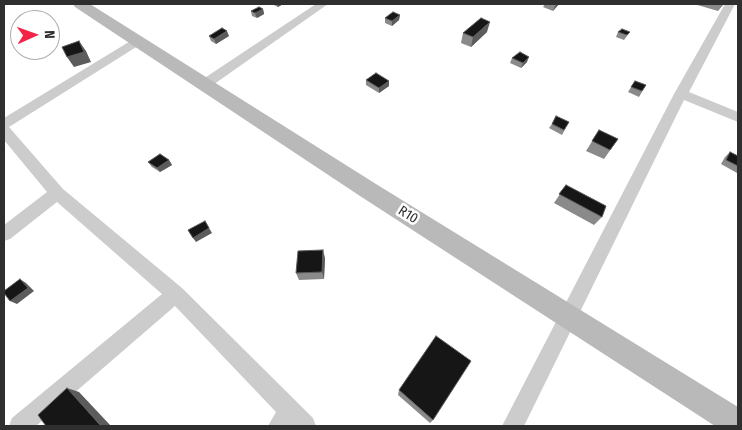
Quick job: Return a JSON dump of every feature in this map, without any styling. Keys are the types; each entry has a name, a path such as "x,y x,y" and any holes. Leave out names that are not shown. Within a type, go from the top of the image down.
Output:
{"main road":[{"name":"R10","path":"80,4 368,190 738,424"}],"street":[{"path":"205,84 323,4"},
{"path":"514,426 681,94 730,4"},
{"path":"4,124 137,41"},
{"path":"681,94 738,117"},
{"path":"4,131 57,192 176,294 291,422"},
{"path":"4,234 57,192"},
{"path":"20,426 176,294"}],"building":[{"path":"259,7 263,9 255,13 251,11"},
{"path":"393,12 400,15 392,21 385,18"},
{"path":"481,18 490,22 473,37 463,33"},
{"path":"222,28 227,31 214,39 209,36"},
{"path":"622,29 630,32 627,35 618,32"},
{"path":"79,41 84,52 67,57 62,47"},
{"path":"520,52 529,57 523,63 512,58"},
{"path":"376,73 389,81 379,88 366,80"},
{"path":"635,81 646,85 642,91 631,87"},
{"path":"556,116 569,122 564,130 552,124"},
{"path":"599,130 618,139 610,150 592,141"},
{"path":"730,152 738,156 738,166 726,160"},
{"path":"160,154 169,160 157,168 148,162"},
{"path":"566,185 606,206 602,217 559,194"},
{"path":"205,221 209,228 193,238 188,230"},
{"path":"323,250 322,272 296,273 298,251"},
{"path":"20,279 28,288 10,301 4,291"},
{"path":"436,336 471,361 433,420 399,390"},
{"path":"67,388 101,426 46,426 38,415"}]}
